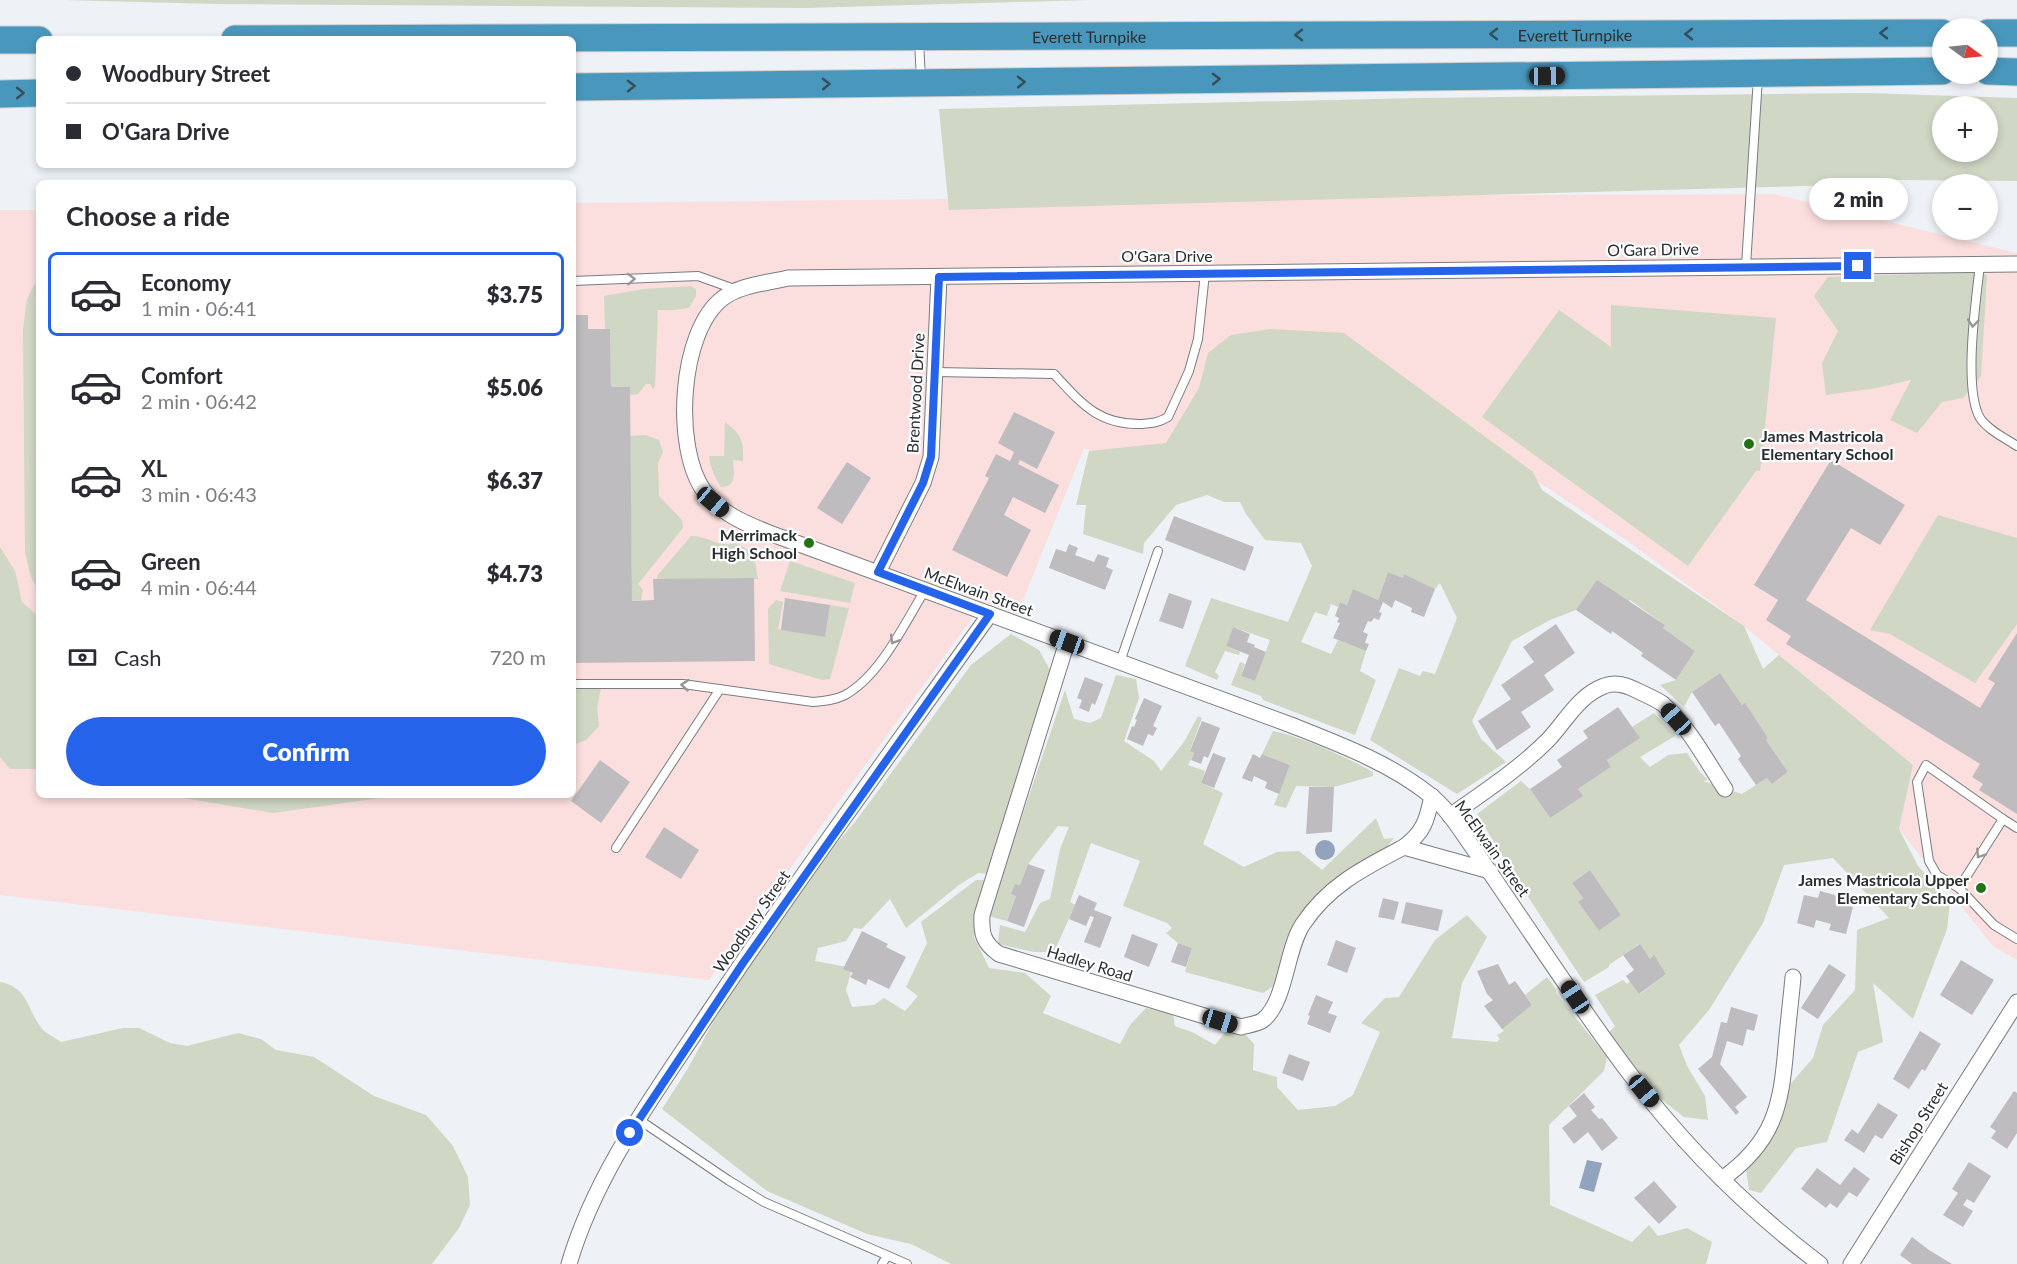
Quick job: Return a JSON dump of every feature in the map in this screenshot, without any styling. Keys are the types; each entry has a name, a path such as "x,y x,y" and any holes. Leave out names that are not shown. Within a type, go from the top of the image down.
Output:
{"highway":[{"name":"Everett Turnpike","path":"576,38 1932,33"},
{"path":"1998,33 2017,33"},
{"path":"0,40 36,40"},
{"path":"576,87 1932,71"},
{"path":"1998,71 2017,72"},
{"path":"0,94 36,93"}],"street":[{"name":"O'Gara Drive","path":"878,572 772,534 735,518 713,502 694,475 689,460 685,424 688,369 692,346 709,311 722,298 736,290 788,278 2017,264"},
{"name":"Brentwood Drive","path":"878,572 923,483 931,457 939,277"},
{"name":"McElwain Street","path":"878,572 1291,725 1385,766 1432,796 1450,816 1490,871 1630,1075 1685,1140 1722,1179 1766,1220 1820,1264"},
{"name":"Woodbury Street","path":"569,1264 576,1240 595,1196 638,1119 737,972 990,614"},
{"name":"Hadley Road","path":"1067,642 982,915 983,937 989,947 999,954 1241,1027 1262,1021 1276,1005 1287,964 1302,925 1328,893 1364,868 1404,847 1418,836 1428,816 1432,796"},
{"path":"1450,816 1530,757 1587,696 1605,686 1625,684 1662,703 1690,735 1725,789"},
{"path":"1404,847 1490,871"},
{"path":"1722,1179 1745,1161 1760,1144 1777,1109 1784,1075 1793,977"},
{"name":"Bishop Street","path":"1851,1264 2017,1002"}],"lane":[{"path":"919,36 921,83"},
{"path":"1746,266 1758,73"},
{"path":"1980,265 1972,330 1976,409 1984,424 2017,446"},
{"path":"935,372 1054,374 1084,406 1098,416 1113,422 1159,423 1168,417 1191,363 1198,339 1205,273"},
{"path":"576,281 698,276 736,290"},
{"path":"1120,662 1158,551"},
{"path":"576,684 663,684 720,689 813,702 831,701 847,694 879,663 926,590"},
{"path":"616,848 720,689"},
{"path":"2017,828 1926,765 1917,782 1929,861 1937,875 1959,888 1994,925 2017,939"},
{"path":"1959,888 2003,819"},
{"path":"638,1119 764,1202 907,1264"},
{"path":"882,1264 887,1256"}],"shaded area":[{"path":"1774,194 1932,232 1932,240 1963,240 2017,253 2017,960 1993,946 1899,829 1913,765 1744,626 1623,538 1340,350 1174,483 1084,448 1017,615 983,603 709,980 0,895 0,210 36,210 36,798 576,798 576,203 1220,196"}],"green space":[{"path":"62,0 1092,0 804,8 218,4"},
{"path":"1867,93 1957,96 1932,96 1932,162 1998,162 1998,97 2017,98 2017,181 1998,181 1998,174 1932,174 1932,180 1895,180 1874,184 949,210 939,109 1419,98"},
{"path":"1973,272 1987,275 1981,376 1963,398 1942,402 1917,433 1890,420 1911,380 1826,395 1822,363 1838,331 1814,296 1828,277"},
{"path":"36,282 36,587 30,574 25,552 23,329 27,299"},
{"path":"691,286 696,289 696,296 689,308 658,310 655,386 653,389 650,384 646,384 638,394 630,395 611,387 610,330 605,329 604,296 643,289"},
{"path":"1611,305 1776,318 1762,456 1765,459 1760,471 1756,471 1688,566 1482,417 1559,310 1611,347"},
{"path":"1270,329 1344,333 1533,472 1542,490 1744,626 1763,669 1779,655 1913,765 1899,829 1918,866 1950,901 1947,929 1913,1019 1873,983 1883,1042 1858,1052 1827,1142 1796,1148 1761,1193 1749,1190 1745,1160 1780,1096 1813,1058 1823,1025 1855,990 1857,930 1889,918 1833,858 1784,865 1763,923 1709,1010 1679,1045 1687,1066 1705,1096 1708,1120 1684,1117 1630,1075 1604,1038 1615,1026 1595,995 1623,980 1627,984 1630,981 1640,994 1666,974 1654,956 1650,959 1639,944 1609,967 1584,982 1529,899 1477,814 1521,781 1530,789 1550,818 1582,796 1578,789 1611,767 1607,760 1639,738 1632,727 1654,713 1675,736 1640,757 1650,767 1668,755 1687,753 1708,780 1703,781 1742,794 1767,778 1772,784 1788,772 1745,704 1742,705 1720,673 1692,692 1684,707 1660,685 1676,680 1695,651 1663,628 1665,625 1630,600 1576,610 1550,620 1512,641 1472,721 1481,739 1506,762 1457,794 1370,740 1399,668 1420,676 1423,671 1435,674 1457,618 1440,583 1435,589 1404,574 1403,578 1388,572 1378,600 1353,590 1347,605 1340,602 1338,607 1331,604 1327,616 1315,612 1301,642 1331,654 1338,640 1366,651 1360,671 1376,680 1355,735 1263,700 1261,696 1231,685 1240,662 1245,664 1241,676 1255,681 1270,640 1233,627 1226,646 1240,652 1239,655 1225,651 1215,672 1219,676 1217,680 1185,666 1211,598 1288,622 1312,566 1301,543 1265,540 1240,502 1224,502 1207,495 1176,505 1144,543 1143,554 1083,534 1086,505 1076,505 1089,451 1166,443 1199,388 1208,353 1231,335","holes":["1590,870 1621,915 1599,931 1578,902 1583,898 1572,883"]},
{"path":"725,422 735,430 740,438 743,461 733,460 732,482 726,487 721,487 713,472 709,456 724,456"},
{"path":"645,435 659,440 663,452 658,463 659,496 682,520 683,528 638,584 643,590 641,600 632,601 630,436"},
{"path":"1938,515 2017,538 2017,624 1975,683 1890,634 1870,630"},
{"path":"691,536 724,544 735,543 747,549 755,560 758,579 658,579 657,576"},
{"path":"0,547 15,571 22,602 36,614 36,769 10,769 0,757"},
{"path":"790,561 855,583 850,603 780,591"},
{"path":"776,600 783,602 778,629 825,637 830,605 849,608 830,679 822,680 769,664 768,609"},
{"path":"1011,634 1039,650 1055,679 995,874 978,873 959,885 906,928 890,899 862,929 854,928 846,941 818,948 815,961 852,968 846,990 852,1007 874,1005 884,998 905,1011 918,996 906,987 927,943 921,922 976,880 985,880 974,937 989,968 1025,973 1051,996 1043,1013 1120,1044 1130,1025 1146,1008 1173,1014 1175,1026 1194,1033 1215,1045 1227,1030 1246,1035 1254,1044 1253,1070 1277,1077 1277,1087 1298,1110 1335,1106 1353,1095 1380,1032 1361,1023 1385,998 1399,997 1435,940 1467,915 1487,937 1462,983 1452,1038 1497,1042 1500,1039 1497,1035 1504,1031 1501,1028 1532,1005 1525,995 1547,977 1556,989 1556,993 1607,1057 1604,1071 1549,1125 1550,1205 1632,1242 1649,1225 1658,1236 1687,1228 1712,1242 1706,1264 951,1264 911,1244 867,1234 767,1191 662,1109 687,1070 734,984 835,845 855,822 971,665"},
{"path":"1116,675 1136,679 1139,698 1124,741 1154,761 1161,771 1184,742 1198,716 1202,718 1190,750 1194,753 1188,765 1205,771 1201,783 1223,793 1203,844 1244,867 1277,852 1299,851 1322,870 1376,818 1384,839 1394,838 1382,853 1350,868 1323,890 1275,985 1263,993 1185,972 1192,948 1178,943 1166,933 1172,928 1167,923 1123,906 1140,861 1091,843 1070,902 1075,905 1054,952 1034,952 998,944 1000,925 1025,932 1040,903 1050,899 1060,849 1069,827 1058,826 1028,864 1020,885 1015,884 1016,896 1007,921 988,916 1065,690 1074,719 1090,723 1101,718"},
{"path":"601,688 597,708 599,726 586,740 576,744 576,689"},
{"path":"1273,731 1337,754 1373,772 1373,776 1334,787 1296,786 1286,808 1274,805 1290,765 1262,754"},
{"path":"184,798 380,798 273,813"},
{"path":"0,982 17,989 23,995 38,1024 44,1031 61,1042 123,1028 139,1028 170,1043 187,1046 238,1033 261,1039 276,1050 314,1057 374,1096 426,1115 453,1146 468,1177 470,1205 459,1228 432,1264 0,1264"}],"water":[{"path":"1325,840 1332,843 1335,850 1332,857 1325,860 1318,857 1315,850 1318,843"},
{"path":"1587,1160 1602,1163 1594,1192 1579,1188"}],"building":[{"path":"576,315 588,315 588,329 610,329 611,387 630,387 632,601 654,600 653,579 754,578 755,661 576,663"},
{"path":"1014,412 1055,432 1037,469 1020,460 1018,464 1059,485 1045,513 1013,497 1004,515 1031,530 1007,577 952,550 989,478 985,476 996,454 1010,461 1014,452 998,443"},
{"path":"1831,460 1905,505 1880,545 1851,528 1806,600 1980,708 1995,683 1988,679 2017,633 2017,814 1979,790 1983,784 1972,777 1980,764 1786,644 1791,636 1766,620 1778,600 1754,585"},
{"path":"847,462 871,478 842,524 817,508"},
{"path":"1174,516 1254,547 1245,571 1165,540"},
{"path":"1069,544 1078,548 1075,555 1094,562 1098,554 1109,558 1106,567 1113,570 1105,590 1049,568 1056,549 1066,552"},
{"path":"1388,572 1403,578 1404,574 1435,589 1424,617 1411,612 1412,608 1395,600 1392,608 1383,602 1379,620 1374,618 1371,622 1368,621 1363,632 1368,634 1365,643 1369,644 1366,651 1333,638 1340,623 1337,622 1339,618 1335,616 1340,602 1347,605 1353,589 1378,600"},
{"path":"1597,580 1665,625 1663,628 1695,651 1676,680 1641,656 1643,653 1612,631 1611,634 1576,610"},
{"path":"1169,593 1192,601 1183,629 1159,621"},
{"path":"785,598 830,605 825,637 781,630"},
{"path":"1556,624 1575,653 1544,675 1554,690 1521,712 1531,727 1497,750 1478,721 1511,699 1501,685 1534,662 1523,647"},
{"path":"1233,627 1250,634 1247,642 1266,652 1255,681 1241,676 1249,655 1226,646"},
{"path":"1720,673 1742,705 1745,703 1788,772 1772,784 1767,778 1756,785 1738,759 1741,756 1719,723 1715,726 1692,692"},
{"path":"1085,677 1103,684 1095,705 1092,703 1089,712 1079,708 1082,700 1077,698"},
{"path":"1144,698 1162,706 1153,726 1157,728 1153,736 1148,734 1143,746 1127,739 1137,720 1135,719"},
{"path":"1618,707 1640,738 1607,760 1611,767 1578,789 1583,796 1550,818 1530,789 1562,767 1557,760 1588,738 1583,731"},
{"path":"1202,721 1220,728 1208,758 1204,756 1201,764 1191,760 1194,753 1190,751"},
{"path":"1213,753 1226,758 1214,788 1201,783"},
{"path":"1253,754 1260,758 1262,754 1290,765 1279,794 1265,788 1267,782 1254,776 1252,782 1242,778"},
{"path":"600,760 630,782 601,823 571,801 576,798 576,794"},
{"path":"1309,787 1334,787 1332,832 1306,834"},
{"path":"664,827 699,850 681,879 645,857"},
{"path":"1028,864 1045,870 1024,927 1007,921 1016,896 1011,894 1015,884 1020,885"},
{"path":"1590,870 1621,915 1599,931 1578,902 1583,898 1572,883"},
{"path":"1820,891 1838,896 1837,903 1853,907 1846,934 1829,930 1831,924 1816,920 1814,928 1797,923 1804,895 1818,898"},
{"path":"1079,895 1097,903 1094,910 1112,917 1100,948 1084,942 1094,917 1090,916 1086,926 1069,919"},
{"path":"1383,898 1399,902 1394,920 1378,917"},
{"path":"1406,902 1443,910 1438,931 1401,923"},
{"path":"862,931 888,944 886,947 906,957 889,989 868,979 866,985 850,977 853,973 843,969"},
{"path":"1132,934 1158,944 1149,967 1124,957"},
{"path":"1336,940 1356,948 1347,973 1327,965"},
{"path":"1178,943 1192,948 1186,967 1171,962"},
{"path":"1640,944 1650,959 1654,955 1666,974 1639,994 1626,976 1634,970 1623,955"},
{"path":"1961,960 1994,980 1972,1015 1940,995"},
{"path":"1498,964 1509,985 1515,981 1532,1005 1502,1029 1484,1006 1493,1000 1487,994 1477,971"},
{"path":"1829,964 1846,975 1818,1019 1801,1008"},
{"path":"1316,995 1333,1002 1328,1013 1337,1016 1330,1033 1307,1024"},
{"path":"1731,1007 1758,1015 1754,1031 1747,1029 1743,1046 1727,1041 1720,1064 1747,1097 1735,1107 1739,1112 1736,1115 1698,1069 1712,1057 1721,1022 1727,1023"},
{"path":"1920,1031 1941,1044 1925,1071 1922,1069 1909,1089 1893,1079"},
{"path":"1289,1054 1310,1062 1303,1081 1282,1073"},
{"path":"2014,1091 2017,1093 2017,1133 2007,1149 1991,1138 1996,1131 1990,1127"},
{"path":"1584,1093 1595,1107 1591,1110 1599,1119 1602,1118 1618,1138 1602,1151 1588,1132 1574,1144 1562,1128 1577,1116 1569,1106"},
{"path":"1878,1103 1898,1115 1882,1139 1875,1135 1864,1153 1844,1140 1852,1129 1858,1134"},
{"path":"1969,1162 1991,1176 1974,1203 1967,1199 1963,1205 1973,1211 1963,1227 1943,1215 1958,1193 1952,1189"},
{"path":"1854,1167 1870,1179 1857,1197 1849,1192 1837,1208 1830,1203 1826,1208 1801,1189 1817,1168 1840,1185"},
{"path":"1654,1181 1677,1207 1659,1224 1634,1198"},
{"path":"1912,1237 1952,1264 1912,1264 1900,1255"}],"place":[{"name":"James Mastricola Elementary School","path":"1749,444"},
{"name":"Merrimack High School","path":"809,543"},
{"name":"James Mastricola Upper Elementary School","path":"1981,888"}],"route":[{"path":"630,1133 846,814 990,614 878,572 923,483 931,457 939,277 1858,266"}]}
